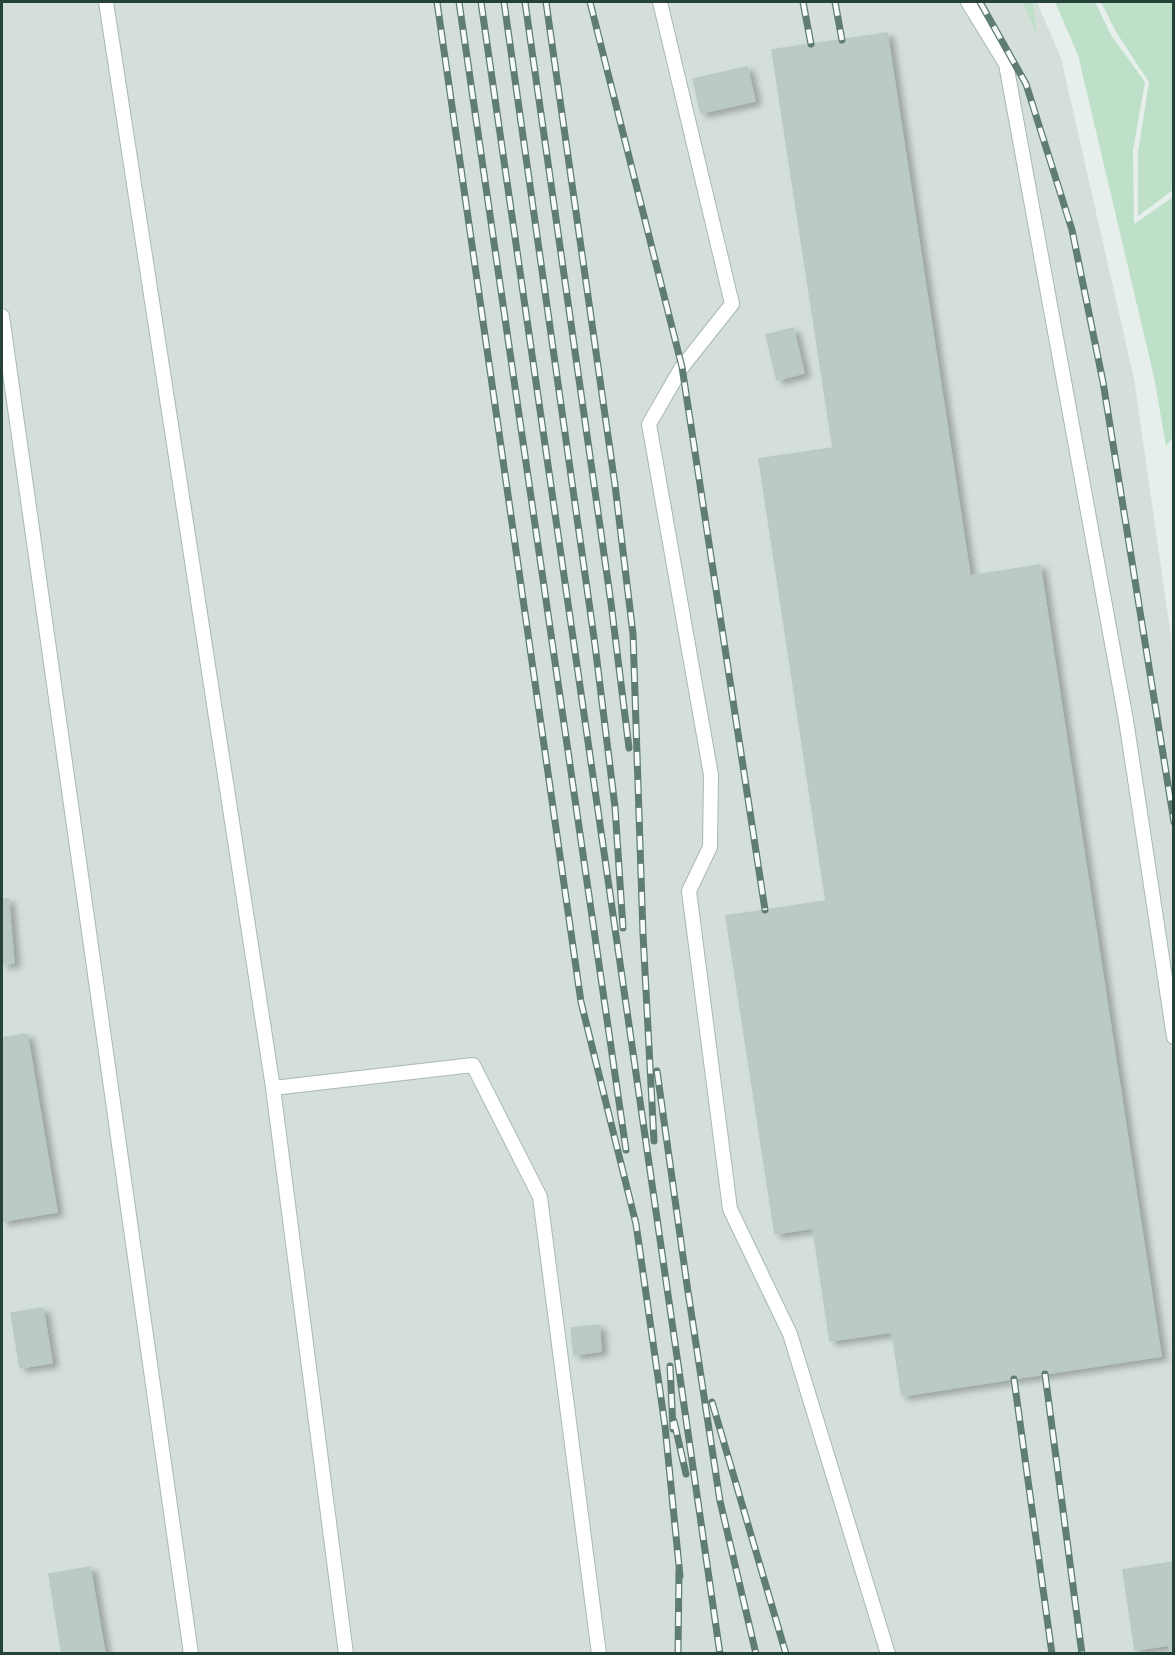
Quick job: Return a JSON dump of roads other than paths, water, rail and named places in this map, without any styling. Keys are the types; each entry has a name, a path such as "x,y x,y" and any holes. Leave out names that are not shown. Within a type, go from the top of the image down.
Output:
{"lane":[{"path":"106,2 273,1088 346,1653"},
{"path":"660,2 732,304 682,367 649,424 711,775 710,847 689,891 730,1209 790,1334 888,1653"},
{"path":"969,2 1006,64 1126,720 1173,1037"},
{"path":"2,315 191,1653"},
{"path":"273,1088 473,1065 540,1197 599,1653"}],"railway":[{"path":"437,2 581,1002 636,1224 665,1426 680,1576"},
{"path":"459,2 626,1150"},
{"path":"481,2 720,1654"},
{"path":"504,2 595,645 615,807 623,928"},
{"path":"525,2 611,603 629,748"},
{"path":"546,2 615,485 633,634 643,934 654,1141"},
{"path":"590,2 682,367 765,910"},
{"path":"803,2 811,44"},
{"path":"835,2 842,40"},
{"path":"980,2 1026,84 1072,230 1103,382 1174,822"},
{"path":"657,1071 720,1501 756,1654"},
{"path":"670,1366 673,1429"},
{"path":"1045,1374 1082,1654"},
{"path":"1014,1379 1052,1654"},
{"path":"712,1402 786,1654"},
{"path":"674,1421 686,1474"},
{"path":"678,1654 679,1570"}]}
